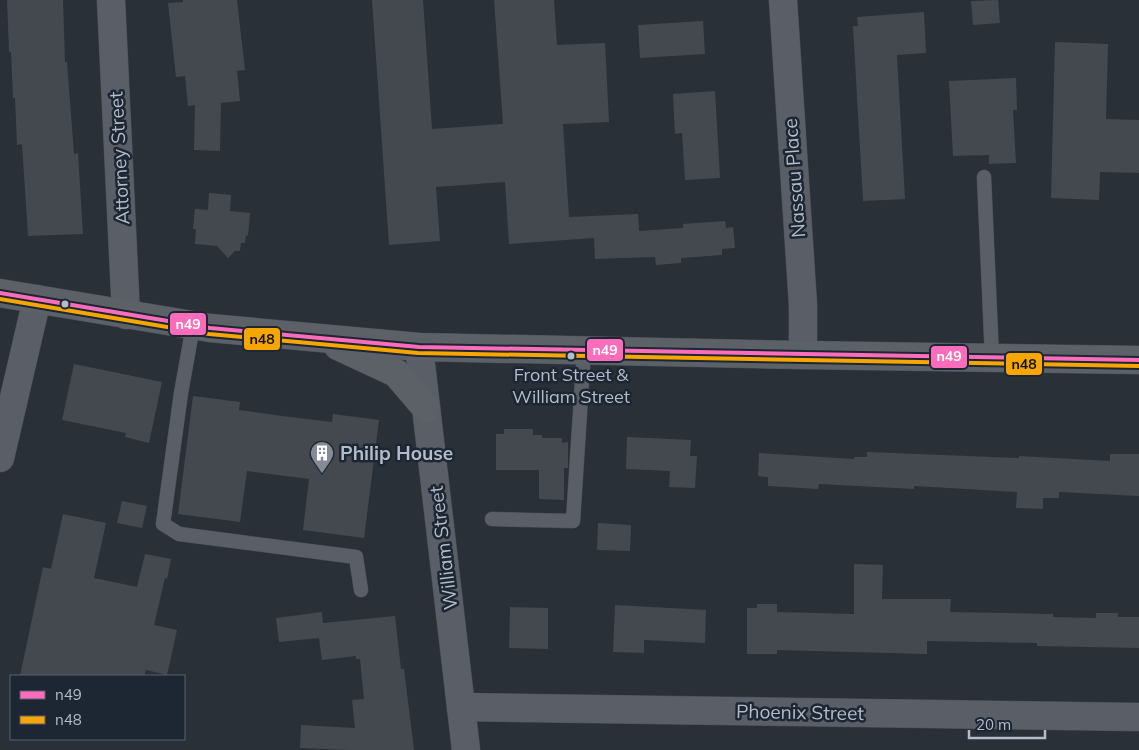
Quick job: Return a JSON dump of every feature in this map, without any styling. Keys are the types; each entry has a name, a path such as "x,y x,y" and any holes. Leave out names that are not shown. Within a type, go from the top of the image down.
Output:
{"main road":[{"path":"0,292 193,326 419,347 1139,360"},
{"path":"321,338 396,373 426,408"}],"street":[{"name":"Attorney Street","path":"111,0 126,315"},
{"name":"Nassau Place","path":"783,0 803,305 803,355"},
{"path":"0,458 36,299"},
{"name":"William Street","path":"419,347 466,750"},
{"name":"Phoenix Street","path":"462,707 1139,717"}],"lane":[{"path":"984,177 992,358"},
{"path":"193,326 181,393 163,524 179,534 356,557 361,590"},
{"path":"492,518 573,521 584,351"}],"building":[{"path":"7,0 63,0 65,62 67,62 74,154 78,153 83,234 28,236 22,144 17,145 15,98 13,98 11,52 9,52"},
{"path":"183,0 237,0 245,70 237,71 240,101 221,103 220,151 194,150 195,105 188,106 185,76 176,77 168,3 183,2"},
{"path":"372,0 423,0 432,129 503,124 494,0 554,0 557,45 605,43 609,122 563,124 569,217 638,214 639,231 683,228 683,224 725,221 726,228 733,227 735,248 722,249 722,255 681,258 681,263 656,265 655,257 595,259 594,238 509,244 505,182 436,187 440,241 389,245"},
{"path":"998,0 1000,23 973,25 971,1"},
{"path":"924,12 926,53 897,55 905,199 863,201 853,26 858,26 857,17"},
{"path":"703,21 705,54 640,58 638,25"},
{"path":"1055,42 1108,44 1106,119 1139,120 1139,173 1100,172 1099,200 1051,198"},
{"path":"1016,78 1017,110 1013,110 1016,163 989,164 989,155 953,156 949,81"},
{"path":"715,91 720,178 685,180 682,133 675,134 673,94"},
{"path":"209,193 231,195 230,211 250,213 248,236 246,235 245,243 241,243 240,251 235,251 228,258 217,246 195,244 196,229 193,229 195,209 208,210"},
{"path":"74,364 162,382 149,443 125,437 126,433 62,420"},
{"name":"Philip House","path":"193,396 240,402 239,410 282,416 332,422 333,414 379,420 364,538 303,530 309,479 247,471 240,522 178,514"},
{"path":"504,429 533,429 533,435 542,435 542,438 562,438 562,443 568,442 568,468 564,468 564,500 539,499 539,470 496,470 496,434 504,434"},
{"path":"627,437 691,440 690,456 697,456 695,488 669,487 670,471 626,469"},
{"path":"867,452 1019,458 1019,456 1110,461 1110,454 1139,454 1139,496 1059,492 1059,498 1043,498 1043,509 1016,508 1017,492 914,486 914,489 819,484 818,489 768,486 768,477 758,476 759,453 854,459 854,457 867,457"},
{"path":"122,501 147,506 142,528 117,523"},
{"path":"63,514 106,523 94,578 137,587 145,554 171,559 154,625 177,630 167,675 146,670 144,675 20,675 43,567 51,569"},
{"path":"598,523 631,525 630,551 597,550"},
{"path":"854,564 883,565 882,599 951,599 950,612 1053,614 1053,617 1096,618 1096,613 1118,613 1118,617 1139,617 1139,648 1037,646 1037,643 927,641 927,654 777,650 777,654 747,654 747,608 757,608 757,604 777,604 777,612 854,614"},
{"path":"615,605 706,610 705,643 644,640 644,653 613,652"},
{"path":"510,607 548,608 548,649 509,648"},
{"path":"322,612 323,623 395,616 414,750 300,748 301,725 355,728 352,700 364,699 360,659 356,659 356,656 322,660 319,638 279,642 276,618"}],"transit line":[{"name":"n49","path":"0,293 210,328 419,347 1139,360"},
{"name":"n48","path":"0,299 209,334 418,353 1139,366"}],"place":[{"name":"Front Street & William Street","path":"571,356"},
{"name":"Philip House","path":"322,474"}]}
